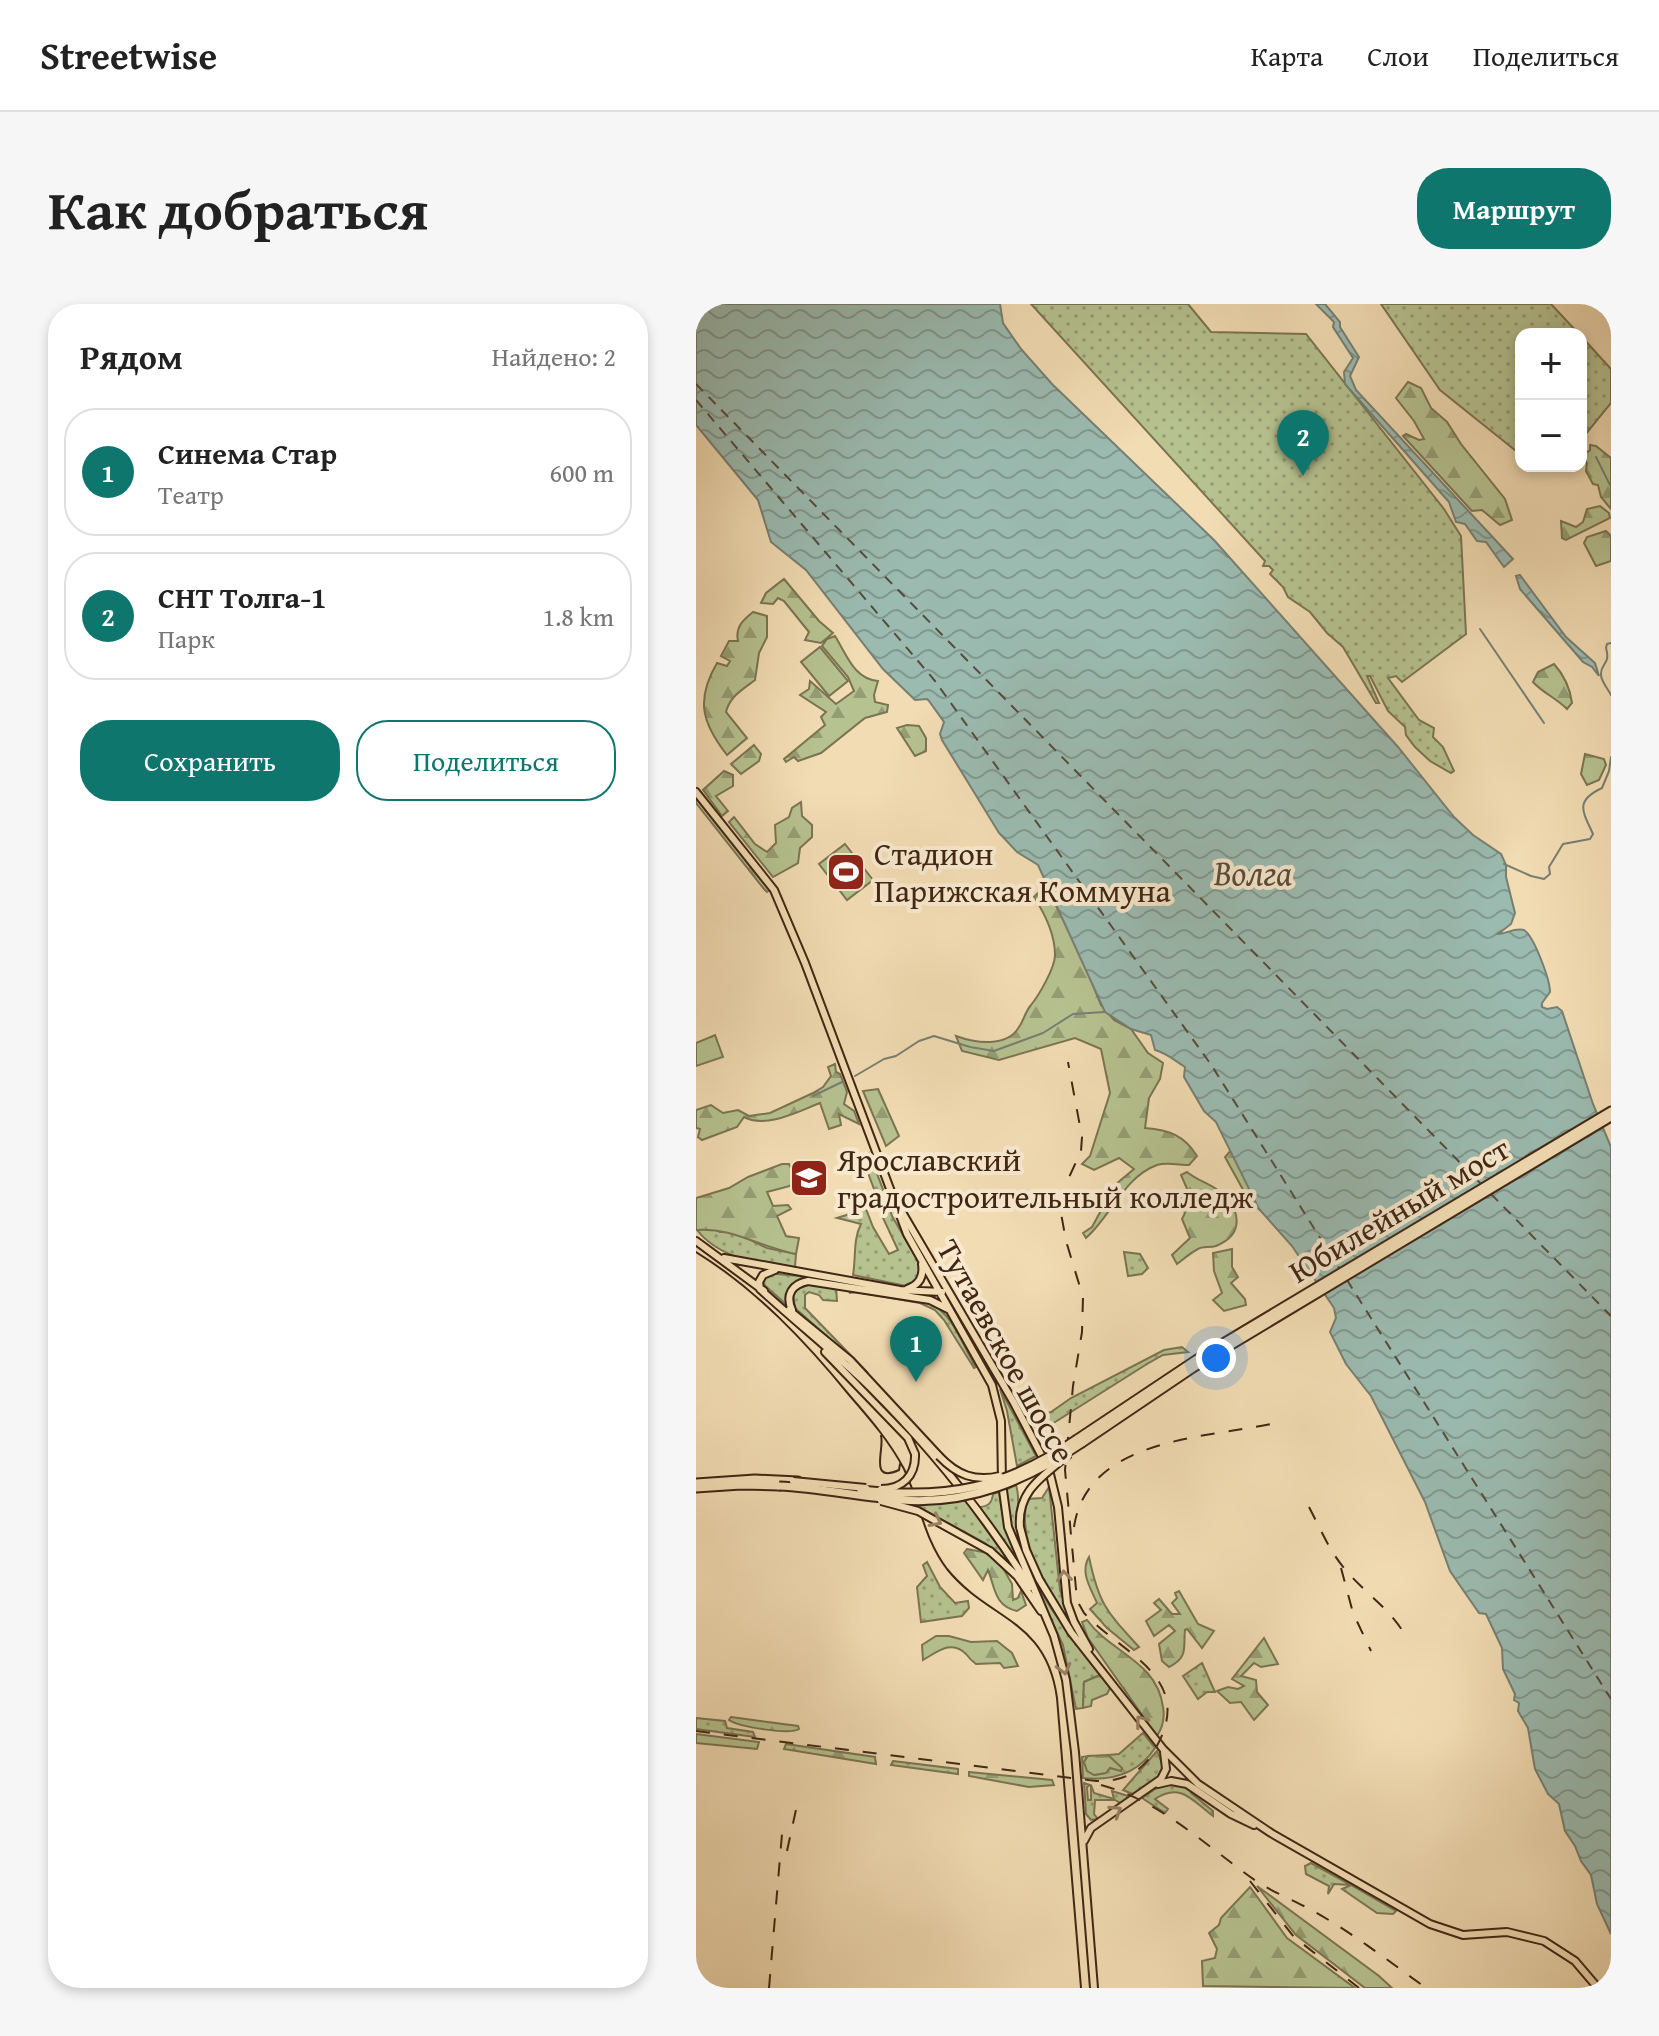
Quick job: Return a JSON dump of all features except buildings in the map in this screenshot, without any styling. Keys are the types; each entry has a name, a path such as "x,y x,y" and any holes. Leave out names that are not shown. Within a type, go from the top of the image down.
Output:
{"highway":[{"name":"Юбилейный мост","path":"1212,1353 1611,1111"},
{"name":"Юбилейный мост","path":"1212,1353 1611,1117"},
{"path":"696,1486 779,1486 905,1500 952,1499 1014,1482 1047,1466 1212,1353"},
{"path":"696,1486 741,1479 793,1481 893,1493 951,1492 982,1486 1012,1476 1062,1449 1212,1353"}],"main road":[{"name":"Тутаевское шоссе","path":"696,792 780,901 891,1193 922,1261 995,1392 1001,1421 1002,1483 1008,1527 1049,1624"},
{"name":"Тутаевское шоссе","path":"895,1202 1014,1403 1049,1470 1058,1507 1067,1603 1103,1673"},
{"path":"696,1241 850,1360 939,1456 959,1473 986,1479 1014,1471 1062,1449"},
{"path":"717,1255 815,1278 900,1290 939,1291 952,1300"},
{"path":"900,1290 919,1283 923,1276 922,1261"},
{"path":"779,1269 763,1275 759,1282 760,1289 871,1388 968,1499 1007,1550 1049,1624 1066,1680 1094,1988"},
{"path":"795,1315 789,1304 790,1292 797,1284 815,1278"},
{"path":"847,1283 930,1300 951,1311"},
{"path":"793,1481 891,1489 910,1477 915,1464 910,1441 798,1323"},
{"path":"1082,1443 1027,1491 1020,1510 1020,1527 1030,1559 1047,1595 1071,1632 1163,1749 1198,1784 1264,1829 1442,1930 1463,1935 1520,1934 1544,1941 1575,1961 1598,1988"},
{"path":"779,1486 904,1506 937,1521 990,1551 1017,1576 1049,1624"},
{"path":"1154,1786 1166,1769 1163,1749"},
{"path":"1083,1848 1085,1835 1095,1825 1154,1786 1171,1781 1187,1784 1231,1814 1264,1829"},
{"path":"1080,1812 1086,1823 1095,1825"}],"green space":[{"path":"1031,304 1188,304 1211,332 1306,334 1444,509 1461,536 1466,634 1402,682 1396,676 1388,678 1419,720 1434,728 1433,737 1443,747 1454,771 1451,773 1430,761 1415,747 1406,735 1405,727 1388,711 1370,676 1367,676 1379,703 1376,703 1343,647 1310,612 1288,597 1270,574 1273,570 1263,566 1265,561"},
{"path":"1381,304 1551,304 1573,328 1515,328 1515,450 1440,390"},
{"path":"1587,343 1611,369 1611,403 1587,433"},
{"path":"1408,382 1421,388 1431,408 1447,422 1505,499 1512,520 1500,525 1482,510 1472,511 1403,436 1406,434 1424,439 1396,398"},
{"path":"1590,445 1596,446 1611,458 1611,509 1587,472 1587,452"},
{"path":"1600,506 1609,513 1610,518 1566,540 1562,538 1561,521 1576,527 1583,522 1587,509"},
{"path":"1606,531 1611,536 1611,561 1596,566 1584,543 1587,537"},
{"path":"784,579 833,633 821,643 805,640 809,632 784,601 778,598 773,604 761,603 766,593"},
{"path":"753,612 767,616 767,637 759,653 755,680 737,694 728,706 726,712 747,738 727,755 707,721 704,710 706,688 717,663 727,666 730,661 721,656 729,641 738,641 739,628"},
{"path":"835,636 857,671 878,681 875,702 888,705 887,712 865,718 821,753 798,761 794,757 786,762 784,759 825,725 821,717 826,712 800,695 809,689 810,681 836,704 854,691 848,677 822,646 827,639"},
{"path":"820,647 848,681 829,696 801,662"},
{"path":"1554,664 1570,692 1572,703 1567,709 1533,682 1538,672"},
{"path":"919,726 926,738 926,751 915,756 897,728"},
{"path":"754,745 761,754 759,761 741,774 731,764"},
{"path":"1585,754 1604,759 1606,765 1599,780 1587,785 1581,774"},
{"path":"724,771 733,775 733,786 716,796 728,811 722,816 703,790"},
{"path":"696,795 770,890 767,892 764,889 696,803"},
{"path":"801,802 802,816 812,825 812,837 800,848 798,863 773,877 729,822 734,817 755,844 767,852 776,843 775,825 789,817 792,808"},
{"name":"Стадион Парижская Коммуна","path":"845,844 873,880 847,900 819,864"},
{"path":"1046,885 1101,1005 1114,1020 1131,1029 1148,1053 1163,1063 1160,1079 1149,1098 1145,1128 1175,1135 1187,1143 1197,1156 1189,1165 1161,1164 1136,1178 1086,1238 1083,1233 1092,1227 1115,1185 1134,1169 1119,1158 1094,1170 1082,1164 1090,1156 1110,1093 1101,1049 1075,1038 999,1060 962,1051 956,1036 981,1042 999,1041 1014,1034 1021,1024 1046,981 1054,960 1051,932 1034,897"},
{"path":"715,1035 723,1057 696,1066 696,1043"},
{"path":"835,1064 847,1092 844,1104 854,1111 859,1124 839,1114 841,1125 829,1129 820,1103 772,1120 744,1117 737,1127 702,1140 698,1137 700,1129 696,1128 696,1110 711,1105 723,1113 738,1110 749,1116 770,1113 823,1087 831,1076 828,1067"},
{"path":"878,1089 899,1136 886,1146 863,1091"},
{"path":"1231,1150 1259,1209 1252,1206 1225,1157"},
{"path":"869,1153 884,1192 877,1197 862,1157"},
{"path":"782,1164 789,1164 795,1176 790,1186 767,1192 773,1206 788,1205 791,1209 777,1216 786,1236 799,1238 796,1254 734,1234 696,1230 696,1198 729,1188"},
{"path":"1187,1172 1226,1198 1237,1220 1236,1228 1226,1241 1198,1249 1177,1264 1172,1255 1190,1238 1182,1219 1185,1213 1178,1200 1188,1191 1181,1175"},
{"path":"880,1199 888,1202 892,1216 921,1266 916,1282 906,1286 853,1275 861,1224 837,1218 866,1209 889,1254 898,1250 877,1205"},
{"path":"712,1228 720,1232 732,1231 767,1248 796,1254 795,1267 755,1263 728,1253 697,1230"},
{"path":"1232,1249 1232,1267 1238,1277 1231,1283 1245,1299 1246,1305 1224,1311 1213,1300 1222,1293 1214,1271 1213,1253"},
{"path":"1124,1252 1140,1254 1148,1268 1142,1274 1128,1276"},
{"path":"771,1274 811,1277 793,1284 787,1294 787,1305 762,1283 764,1277"},
{"path":"812,1283 836,1287 837,1301 823,1300 809,1292 805,1295 805,1308 868,1373 795,1308 793,1295 796,1290"},
{"path":"853,1290 928,1302 951,1322 976,1367 935,1310 920,1303 849,1293"},
{"path":"1182,1347 1188,1352 1163,1355 1044,1429 1035,1427 1032,1421 1037,1415 1051,1412 1071,1398 1164,1350"},
{"path":"1000,1389 1036,1456 1017,1466 1007,1411"},
{"path":"1016,1485 1018,1533 1025,1559 1042,1594 1100,1675 1084,1682 1083,1708 1076,1709 1063,1645 1019,1550 1010,1525 1005,1490"},
{"path":"1049,1487 1060,1590 1074,1631 1037,1568 1026,1534 1027,1499 1042,1498"},
{"path":"999,1492 1004,1524 1023,1571 978,1507 989,1504 993,1494"},
{"path":"965,1500 1019,1575 985,1543 922,1509 919,1504"},
{"path":"967,1549 988,1553 999,1561 1012,1584 1013,1600 1018,1598 1021,1591 1026,1605 1017,1611 1004,1605 996,1595 988,1570 983,1580 964,1553"},
{"path":"1089,1557 1101,1597 1112,1616 1139,1647 1134,1650 1090,1609 1097,1603 1086,1574"},
{"path":"927,1562 940,1587 955,1603 968,1601 969,1608 962,1616 921,1622 917,1587 927,1576 923,1565"},
{"path":"1179,1591 1198,1624 1214,1631 1202,1648 1185,1630 1182,1655 1169,1667 1162,1661 1159,1644 1175,1631 1169,1625 1154,1636 1146,1621 1161,1610 1154,1603 1159,1599 1172,1614 1180,1614 1172,1603 1177,1598 1175,1593"},
{"path":"1087,1620 1152,1679 1164,1711 1157,1736 1088,1638 1082,1622"},
{"path":"936,1636 971,1642 997,1641 1012,1653 1018,1666 1004,1668 1000,1663 976,1664 955,1647 944,1648 923,1660 922,1645"},
{"path":"1264,1638 1278,1664 1261,1667 1254,1663 1241,1676 1256,1680 1257,1692 1268,1705 1254,1720 1241,1702 1230,1703 1217,1691 1244,1686 1232,1679"},
{"path":"1202,1663 1215,1692 1207,1692 1198,1699 1183,1676"},
{"path":"1100,1675 1110,1688 1107,1694 1083,1708 1084,1682"},
{"path":"731,1717 798,1726 799,1729 776,1731 753,1728 729,1720"},
{"path":"696,1718 725,1721 727,1728 753,1732 755,1737 696,1729"},
{"path":"1143,1733 1155,1748 1141,1764 1114,1777 1083,1778 1082,1757 1088,1756 1084,1762 1094,1775 1105,1773 1110,1768 1122,1769 1108,1755 1119,1754"},
{"path":"696,1734 759,1742 757,1749 696,1743"},
{"path":"786,1744 875,1757 876,1764 784,1749"},
{"path":"1157,1751 1163,1766 1159,1777 1135,1795 1123,1790"},
{"path":"1108,1755 1122,1768 1121,1771 1110,1768 1106,1773 1094,1775 1087,1771 1084,1762 1088,1756"},
{"path":"893,1761 958,1769 958,1774 891,1765"},
{"path":"969,1772 1052,1780 1054,1785 1029,1787 969,1776"},
{"path":"1084,1783 1090,1785 1087,1787 1088,1800 1091,1800 1091,1785 1094,1793 1114,1799 1112,1791 1131,1797 1122,1804 1115,1800 1095,1800 1094,1814 1098,1819 1091,1820 1086,1814"},
{"path":"1172,1783 1192,1790 1191,1793 1213,1811 1213,1816 1179,1793 1164,1794 1155,1799 1168,1809 1165,1813 1142,1798 1158,1787"},
{"path":"1311,1863 1351,1885 1334,1884 1328,1894 1329,1886 1306,1874 1305,1866"},
{"path":"1351,1885 1396,1911 1393,1914 1377,1913 1342,1889"},
{"path":"1257,1886 1392,1988 1365,1988 1296,1935"},
{"path":"1250,1887 1287,1938 1355,1988 1203,1986 1202,1961 1215,1958 1217,1949 1209,1933"}],"water":[{"name":"Волга","path":"696,304 1000,304 1003,323 1052,384 1214,540 1398,747 1454,817 1501,854 1515,913 1511,924 1498,934 1521,929 1532,941 1541,959 1550,992 1542,1007 1557,1007 1562,1011 1611,1147 1611,1934 1597,1904 1591,1875 1565,1831 1559,1804 1548,1794 1535,1769 1528,1728 1518,1711 1519,1703 1514,1700 1515,1694 1503,1669 1502,1648 1486,1614 1479,1613 1450,1571 1425,1502 1371,1396 1346,1364 1330,1332 1336,1318 1334,1308 1292,1246 1259,1209 1216,1122 1204,1111 1184,1077 1185,1067 1155,1050 1151,1035 1131,1029 1105,1012 1038,865 1017,852 999,833 942,740 940,734 944,722 929,701 915,700 883,669 806,570 771,542 758,500 696,425"},
{"path":"1316,304 1325,304 1340,322 1359,357 1350,376 1356,390 1513,559 1504,567 1486,542 1477,541 1465,524 1456,522 1449,502 1345,384 1344,372 1353,358 1333,327 1334,322"},
{"path":"1520,575 1566,637 1595,663 1599,676 1583,662 1520,589 1516,576"}],"waterway":[{"path":"1596,457 1611,487"},
{"path":"1480,629 1544,723"},
{"path":"1611,643 1607,644 1607,658 1601,675 1611,695"},
{"path":"1504,864 1544,879 1550,874 1549,867 1563,844 1590,839 1593,834 1584,813 1584,802 1602,788 1611,757"},
{"path":"855,1076 934,1036 994,1051 1043,1033 1073,1014 1105,1012"},
{"path":"813,1096 842,1082"}],"ferry route":[{"path":"696,384 1481,1184"},
{"path":"696,400 935,681 1212,1066 1339,1268"},
{"path":"1491,1194 1611,1316"},
{"path":"1347,1280 1611,1699"}],"tram line":[{"path":"696,1252 759,1300 798,1336 833,1376 879,1431 904,1469 933,1546 947,1569 980,1600 1014,1623 1041,1651 1051,1672 1057,1698 1081,1988"},
{"path":"881,1436 881,1469 889,1473 899,1470 900,1464"}],"railway":[{"path":"696,1731 1096,1781 1130,1775 1154,1751 1165,1726 1167,1705 1162,1687 1135,1656 1084,1613 1076,1589 1065,1470 1082,1332 1083,1297 1061,1213 1066,1184 1081,1151 1082,1137 1068,1062"},
{"path":"1074,1527 1083,1498 1101,1476 1124,1459 1182,1440 1271,1424"},
{"path":"1309,1507 1339,1561 1394,1619 1408,1640"},
{"path":"1341,1568 1353,1613 1371,1651"},
{"path":"1101,1785 1123,1792 1163,1813 1256,1881 1308,1908 1372,1948 1426,1988"},
{"path":"787,1851 797,1805"},
{"path":"769,1988 782,1834"},
{"path":"1250,1881 1294,1937 1359,1988"}],"place":[{"name":"СНТ Толга-1","path":"1303,476"},
{"name":"Стадион Парижская Коммуна","path":"846,872"},
{"name":"Ярославский градостроительный колледж","path":"809,1178"},
{"name":"Синема Стар","path":"916,1382"}]}
